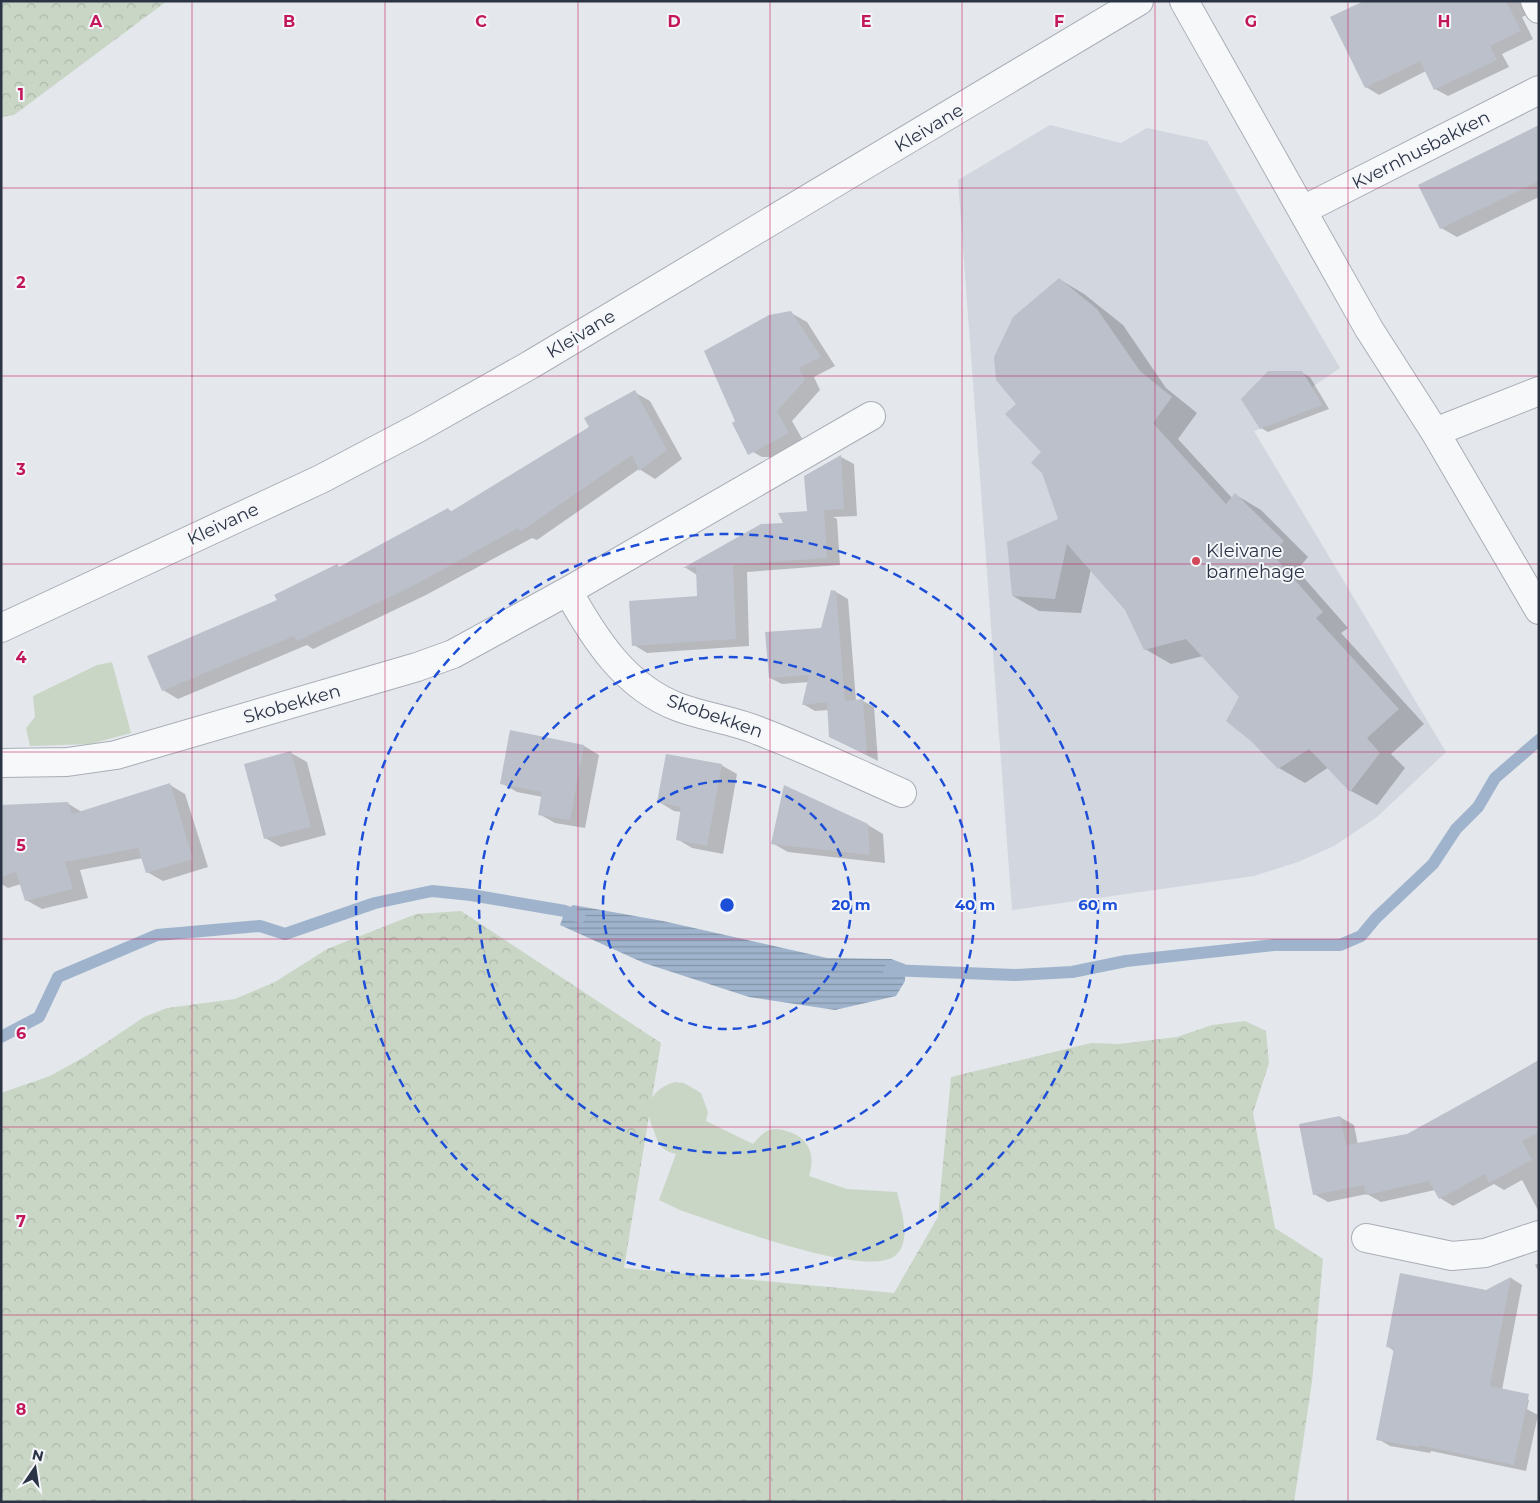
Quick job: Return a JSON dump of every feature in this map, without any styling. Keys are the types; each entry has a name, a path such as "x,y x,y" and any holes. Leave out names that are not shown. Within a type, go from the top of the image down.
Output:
{"street":[{"name":"Kleivane","path":"1,628 321,479 418,428 538,360 1139,1"},
{"path":"1184,1 1370,329 1435,432 1539,610"},
{"path":"1535,1 1539,10"},
{"name":"Kvernhusbakken","path":"1303,210 1539,90"},
{"path":"1435,432 1539,391"},
{"name":"Skobekken","path":"1,763 67,762 116,755 417,667 453,654 568,591 871,416"},
{"name":"Skobekken","path":"568,591 587,626 611,660 641,686 677,707 752,728 902,793"},
{"path":"1366,1238 1452,1256 1485,1253 1539,1235"}],"shaded area":[{"path":"1050,125 1121,143 1147,128 1207,141 1340,368 1312,387 1323,405 1254,431 1446,752 1377,817 1334,846 1298,862 1254,876 1012,910 958,180"}],"green space":[{"path":"1,1 167,1 14,115 1,117"},
{"path":"112,662 131,733 90,744 30,746 26,728 35,717 33,696 97,665"},
{"path":"461,911 661,1043 624,1268 894,1293 938,1217 951,1077 1091,1043 1119,1044 1177,1037 1212,1025 1245,1021 1266,1031 1269,1063 1253,1113 1275,1228 1323,1259 1312,1382 1294,1502 1,1502 1,1093 50,1076 86,1056 144,1017 167,1008 235,999 275,982 327,949 416,914"},
{"path":"675,1082 684,1083 701,1093 708,1112 706,1121 753,1144 763,1133 772,1129 784,1130 800,1138 805,1142 811,1154 812,1161 809,1176 847,1189 897,1192 904,1225 901,1249 896,1255 880,1261 855,1261 825,1255 757,1236 680,1210 659,1200 676,1154 666,1150 657,1140 649,1111 652,1098 656,1093 661,1088"}],"water":[{"path":"573,905 663,921 827,958 891,959 905,964 905,981 896,996 835,1010 749,997 644,963 560,925 565,911"}],"building":[{"path":"1364,1 1506,1 1521,31 1490,46 1497,60 1434,90 1420,61 1365,88 1330,17"},
{"path":"1539,125 1539,181 1440,229 1418,185"},
{"path":"1059,278 1097,309 1140,371 1172,397 1153,423 1226,504 1235,493 1284,541 1272,554 1323,612 1316,618 1399,709 1367,738 1380,753 1350,792 1309,749 1278,769 1252,742 1226,721 1239,697 1186,639 1144,650 1125,610 1067,544 1055,599 1012,596 1007,542 1058,519 1042,473 1031,463 1041,452 1005,414 1016,404 996,380 994,357 1013,317"},
{"path":"791,311 821,357 799,368 805,380 777,411 789,433 748,455 732,423 735,421 704,351 769,315"},
{"path":"1268,371 1302,371 1323,405 1260,429 1241,399"},
{"path":"635,390 667,450 639,471 632,455 520,532 518,528 411,587 297,641 294,636 162,691 147,656 277,600 274,595 337,564 339,567 448,508 450,512 589,427 584,418"},
{"path":"841,455 844,509 807,511 804,476"},
{"path":"824,510 827,558 733,565 736,639 632,646 629,601 697,596 696,567 683,568 761,524 783,523 778,513"},
{"path":"831,590 836,591 845,701 863,699 867,755 829,737 827,702 802,705 809,675 769,678 765,632 821,628"},
{"path":"510,730 584,745 570,820 538,815 542,792 500,784"},
{"path":"291,751 311,827 264,839 244,764"},
{"path":"666,754 722,764 707,846 676,840 681,807 657,802"},
{"path":"170,783 193,859 146,873 138,848 65,862 73,889 25,901 16,872 1,877 1,805 68,802 72,814"},
{"path":"784,785 868,824 870,855 771,844"},
{"path":"1539,1061 1539,1132 1522,1141 1532,1160 1489,1183 1485,1174 1439,1199 1429,1181 1366,1195 1364,1185 1313,1195 1299,1124 1340,1116 1346,1145 1407,1134"},
{"path":"1400,1273 1486,1290 1511,1277 1490,1386 1529,1394 1514,1465 1419,1445 1419,1447 1376,1440 1394,1348 1386,1347"}],"waterway":[{"path":"889,970 1014,975 1072,972 1126,961 1274,945 1340,945 1361,936 1376,918 1433,864 1456,829 1478,807 1495,778 1539,740"},
{"path":"1,1037 39,1017 58,977 157,935 260,926 285,934 375,903 432,891 471,895 565,911 580,917"}],"place":[{"name":"Kleivane barnehage","path":"1196,561"}]}
